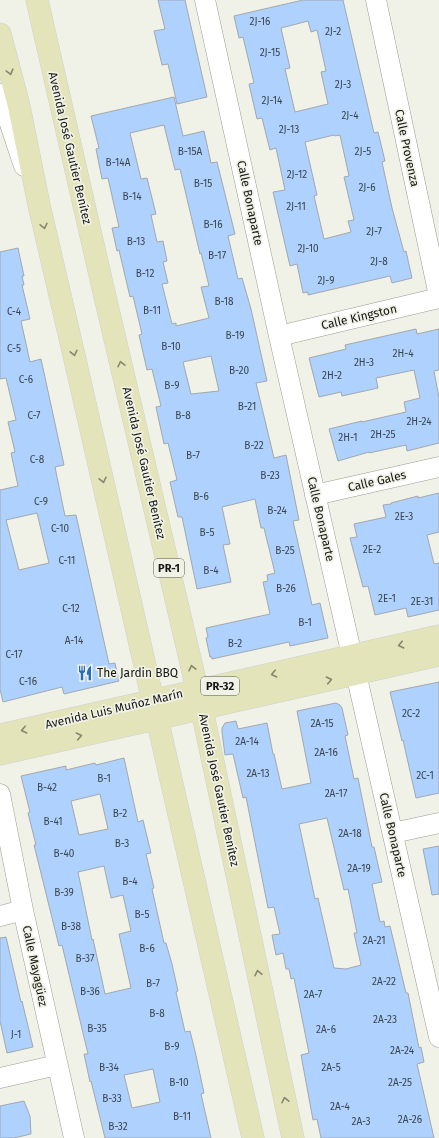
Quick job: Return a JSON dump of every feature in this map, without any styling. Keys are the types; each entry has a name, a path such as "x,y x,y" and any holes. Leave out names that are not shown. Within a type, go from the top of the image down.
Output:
{"main road":[{"name":"Avenida José Gautier Benítez","path":"37,0 200,700 293,1138"},
{"path":"0,34 19,106 39,205 253,1138"},
{"name":"Avenida Luis Muñoz Marín","path":"0,754 156,710 200,700 247,698 354,665 439,636"},
{"name":"Avenida Luis Muñoz Marín","path":"354,665 439,655"},
{"name":"Avenida Luis Muñoz Marín","path":"0,735 156,710"}],"street":[{"name":"Calle Bonaparte","path":"206,0 354,665 393,833 433,984 439,1038"},
{"name":"Calle Provenza","path":"376,0 439,297"},
{"path":"0,94 15,142 39,205"},
{"name":"Calle Kingston","path":"280,336 439,297"},
{"name":"Calle Gales","path":"315,495 439,467"},
{"name":"Calle Mayagüez","path":"0,794 23,910 74,1138"},
{"path":"393,833 439,823"},
{"path":"0,916 23,910"},
{"path":"0,1078 57,1065"}],"building":[{"path":"158,0 185,0 207,97 177,104 168,64 162,65 154,31 165,29"},
{"path":"303,0 343,0 374,133 378,132 385,161 382,162 392,208 404,252 406,251 412,278 392,283 390,276 308,295 308,292 303,293 297,264 290,266 273,192 285,190 276,148 270,150 262,118 257,119 249,84 254,83 243,37 239,38 234,16","holes":["308,21 311,32 317,30 326,71 321,72 328,104 295,112 285,69 290,68 281,28","340,135 349,176 344,177 354,220 348,221 351,232 324,239 314,196 317,195 305,142"]},
{"path":"174,97 183,136 204,131 211,163 217,162 235,234 228,236 238,279 242,278 251,309 267,381 256,383 274,458 286,455 299,520 293,521 312,605 320,603 328,638 290,646 289,642 212,659 212,657 210,657 206,638 208,637 206,628 270,614 263,582 268,581 267,575 275,573 264,528 261,528 255,499 222,507 230,544 223,545 231,582 197,589 182,517 178,517 170,482 177,480 168,443 164,444 156,407 161,406 152,369 147,370 139,335 142,334 133,296 130,297 119,250 117,251 112,228 119,227 108,178 102,179 96,149 99,148 91,116","holes":["164,125 175,170 180,169 209,286 201,287 209,318 176,326 176,323 172,324 162,284 168,283 163,262 167,261 163,241 157,242 151,215 156,214 147,178 141,179 130,133","211,356 219,391 191,394 183,362"]},
{"path":"18,248 24,276 22,276 24,285 22,285 30,319 21,321 30,362 41,359 64,465 55,467 65,516 76,515 109,664 115,663 119,681 64,694 62,687 3,702 0,689 0,490 18,486 11,453 15,452 8,422 16,420 6,378 0,379 0,252","holes":["37,513 49,563 19,570 6,520"]},
{"path":"416,329 417,334 439,329 439,370 434,371 439,398 439,443 407,451 406,445 369,452 338,461 329,429 406,412 404,402 420,398 414,370 376,378 378,388 342,396 341,392 319,397 309,358 346,349 345,345"},
{"path":"439,493 439,532 427,535 434,564 439,563 439,610 408,617 406,608 375,615 368,586 363,587 350,538 357,537 354,524 386,517 383,505 418,496 418,498"},
{"path":"439,682 439,793 416,798 390,692"},
{"path":"336,703 342,708 348,735 345,736 354,779 358,778 372,847 374,847 382,882 372,884 380,922 384,921 385,927 390,926 406,993 408,993 419,1048 421,1047 424,1062 417,1064 434,1138 321,1138 317,1119 313,1120 301,1055 309,1053 294,978 291,979 289,969 286,969 283,953 276,955 272,935 280,934 274,907 268,908 246,797 243,798 233,754 225,755 222,732 222,728 225,723 236,721 238,729 267,723 282,789 311,783 297,711","holes":["327,818 344,890 348,889 357,933 354,933 361,965 346,969 334,968 318,898 315,899 299,824"]},
{"path":"124,758 138,822 143,820 151,853 146,854 154,888 152,889 164,943 166,943 172,964 178,991 176,992 185,1032 190,1031 195,1051 204,1093 201,1094 211,1138 105,1138 91,1081 90,1082 84,1054 88,1054 62,945 59,946 34,845 36,845 28,813 30,812 21,776 66,766 66,770 95,763 96,765","holes":["100,794 108,829 79,835 71,801","104,866 111,898 123,895 131,931 119,934 131,988 105,994 78,872","153,1069 160,1102 132,1108 124,1075"]},
{"path":"439,846 439,894 432,895 423,849"},
{"path":"6,937 33,1047 7,1053 0,1021 0,938"},
{"path":"24,1101 30,1116 31,1134 14,1138 0,1138 0,1106"}],"place":[{"name":"The Jardin BBQ","path":"85,673"}]}
